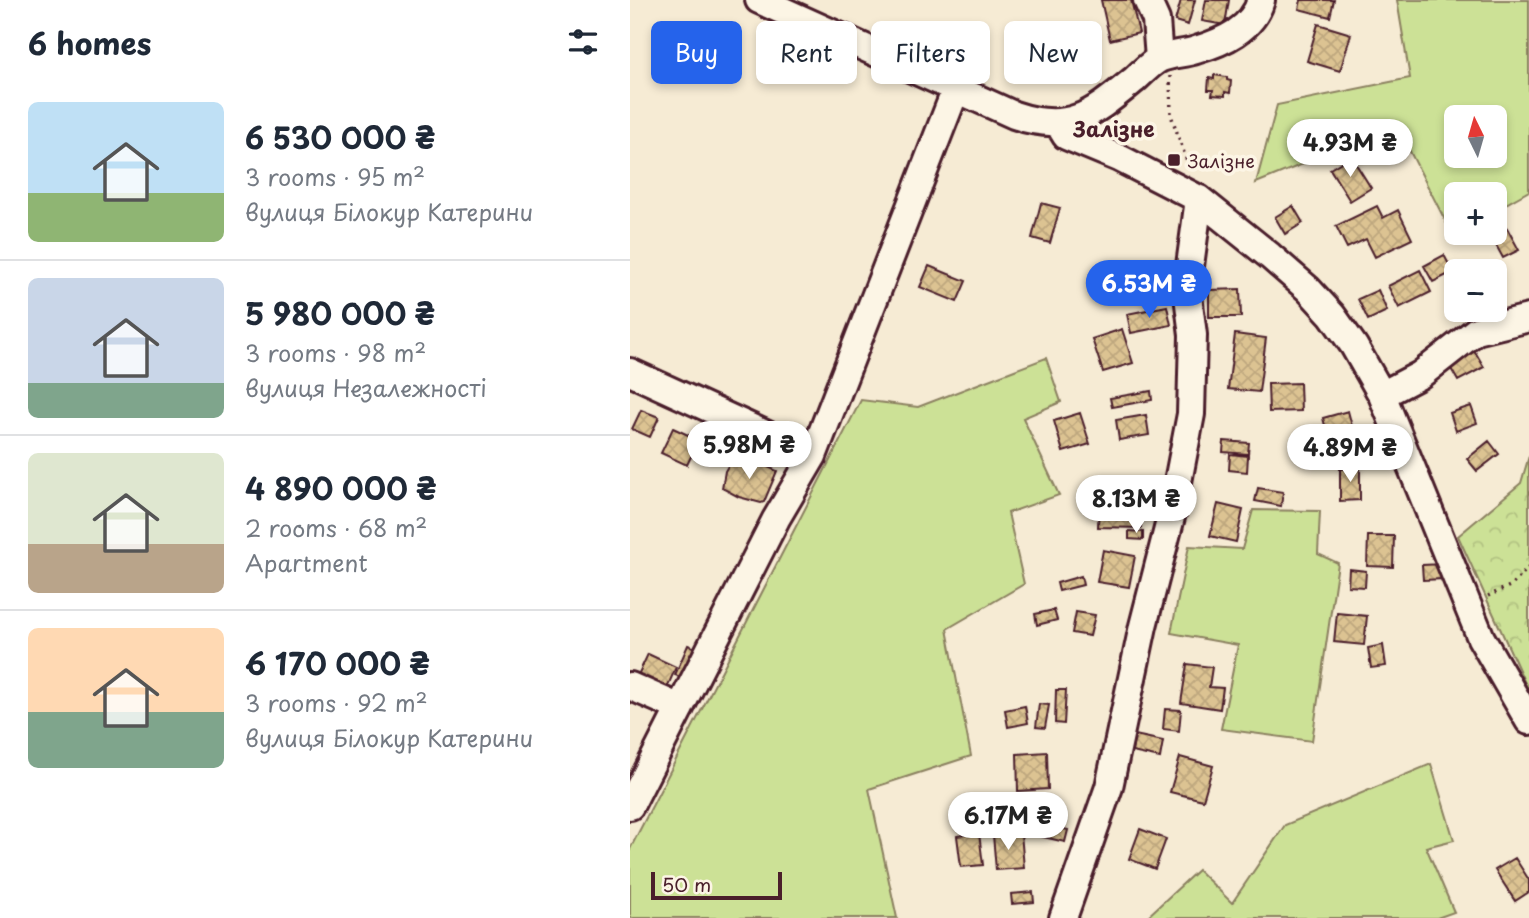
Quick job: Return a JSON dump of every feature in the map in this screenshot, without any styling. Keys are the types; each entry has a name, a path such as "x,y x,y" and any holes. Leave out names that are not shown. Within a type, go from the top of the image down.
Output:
{"street":[{"path":"758,0 1036,122 1058,123 1087,115 1105,104 1164,58 1196,50 1238,33 1258,10 1261,0"},
{"path":"1147,0 1156,20 1164,58"},
{"path":"630,806 776,519 813,456 956,89"},
{"path":"1058,123 1066,136 1119,158 1199,199 1280,264 1332,315 1382,394 1466,605 1481,638 1529,721"},
{"path":"1063,918 1110,787 1143,626 1172,513 1191,414 1193,335 1187,288 1199,199"},
{"path":"1382,394 1420,375 1476,331 1529,318"},
{"path":"630,372 813,456"},
{"path":"630,685 680,708"}],"path":[{"path":"1164,58 1171,115 1199,199"},
{"path":"1466,605 1512,585 1529,567"}],"green space":[{"path":"1397,0 1529,0 1529,191 1507,203 1507,182 1444,182 1444,218 1397,126 1256,183 1277,105 1410,78"},
{"path":"1046,358 1061,402 1023,418 1059,495 1008,513 1024,584 947,629 971,756 869,789 897,918 630,918 630,849 861,400 918,407"},
{"path":"1529,456 1529,692 1458,536 1521,483"},
{"path":"1253,510 1320,511 1318,554 1338,563 1312,741 1221,729 1238,645 1171,633 1189,546 1242,549"},
{"path":"1431,764 1454,840 1426,847 1454,912 1437,918 1146,918 1198,870 1232,903 1285,825"}],"building":[{"path":"1101,0 1131,0 1139,33 1110,40"},
{"path":"1181,0 1195,0 1188,25 1175,21"},
{"path":"1206,0 1229,0 1225,25 1202,21"},
{"path":"1301,0 1334,0 1330,17 1299,9"},
{"path":"1318,24 1351,34 1340,71 1307,61"},
{"path":"1214,75 1227,77 1227,80 1231,81 1230,93 1225,92 1225,96 1212,95 1213,90 1208,90 1209,78 1214,79"},
{"path":"1351,156 1371,188 1350,201 1330,169"},
{"path":"1041,203 1060,208 1050,243 1032,238"},
{"path":"1293,206 1303,223 1285,234 1275,217"},
{"path":"1377,206 1383,218 1398,210 1412,239 1375,257 1366,239 1347,248 1336,226"},
{"path":"1507,228 1519,250 1503,258 1496,245 1507,245"},
{"path":"1444,255 1446,259 1444,259 1444,276 1433,282 1424,266"},
{"path":"929,266 966,281 957,302 920,287"},
{"path":"1420,270 1431,292 1399,308 1388,286"},
{"path":"1240,289 1241,317 1209,317 1209,290"},
{"path":"1378,290 1387,311 1368,320 1358,299"},
{"path":"1167,306 1171,325 1131,333 1127,314"},
{"path":"1122,329 1133,363 1103,372 1092,339"},
{"path":"1235,334 1266,338 1259,392 1228,389"},
{"path":"1470,343 1484,367 1458,381 1445,358"},
{"path":"1300,383 1301,411 1269,412 1268,384"},
{"path":"1151,391 1152,400 1112,407 1110,398"},
{"path":"1471,406 1477,423 1456,431 1450,413"},
{"path":"641,410 659,417 650,437 632,429"},
{"path":"1348,411 1353,430 1328,437 1323,418"},
{"path":"1080,413 1090,444 1063,452 1054,421"},
{"path":"1146,415 1149,435 1119,440 1116,420"},
{"path":"673,428 699,440 687,465 661,453"},
{"path":"1224,441 1249,443 1248,454 1223,452"},
{"path":"1489,441 1499,454 1477,471 1467,459"},
{"path":"1230,454 1248,456 1247,472 1229,470"},
{"path":"731,461 753,470 757,462 777,471 764,502 739,497 722,488 725,471"},
{"path":"1360,468 1360,500 1340,501 1340,469"},
{"path":"1258,488 1283,492 1281,506 1255,501"},
{"path":"1099,502 1141,503 1141,528 1098,527"},
{"path":"1218,504 1243,510 1236,542 1210,536"},
{"path":"1129,531 1143,532 1143,540 1129,539"},
{"path":"1368,536 1394,536 1393,567 1367,566"},
{"path":"1103,550 1135,556 1129,587 1097,582"},
{"path":"1443,564 1444,579 1423,580 1422,565"},
{"path":"1349,569 1366,571 1365,587 1348,586"},
{"path":"1081,576 1083,585 1059,591 1057,583"},
{"path":"1054,610 1057,620 1037,625 1035,614"},
{"path":"1076,612 1095,615 1090,636 1072,633"},
{"path":"1337,613 1367,616 1364,645 1334,642"},
{"path":"688,645 698,649 685,679 675,675"},
{"path":"1383,645 1386,666 1371,668 1368,648"},
{"path":"648,654 676,667 667,688 638,675"},
{"path":"1187,664 1212,667 1209,687 1223,688 1220,709 1181,703"},
{"path":"1056,690 1066,690 1064,724 1055,723"},
{"path":"1039,704 1049,705 1045,728 1036,727"},
{"path":"1025,706 1028,723 1008,727 1005,710"},
{"path":"1165,709 1181,710 1179,731 1163,729"},
{"path":"1135,735 1163,741 1160,758 1132,752"},
{"path":"1047,752 1048,789 1018,791 1017,754"},
{"path":"1180,757 1213,766 1203,800 1170,792"},
{"path":"1038,823 1068,830 1065,842 1035,835"},
{"path":"1140,829 1166,839 1155,869 1129,859"},
{"path":"979,833 983,865 961,867 957,836"},
{"path":"1021,833 1024,868 996,870 993,835"},
{"path":"1515,858 1529,880 1529,892 1515,901 1495,870"},
{"path":"1033,892 1034,902 1012,904 1011,894"}],"place":[{"name":"Залізне","path":"1174,160"}],"district":[{"name":"Залізне","path":"1114,128"}]}
